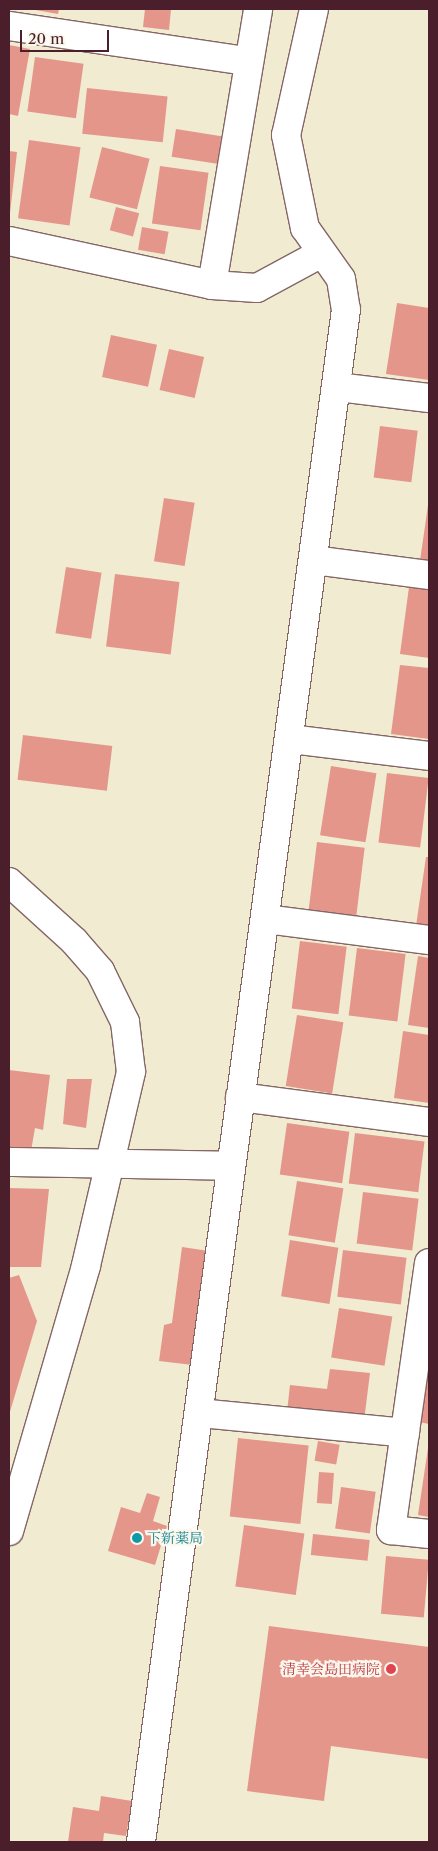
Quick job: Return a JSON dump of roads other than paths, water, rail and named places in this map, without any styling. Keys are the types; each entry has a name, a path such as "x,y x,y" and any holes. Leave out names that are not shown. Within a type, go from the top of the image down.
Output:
{"street":[{"path":"212,284 247,61 258,9"},
{"path":"141,1842 199,1414 230,1166 291,739 313,560 338,387 346,310 341,279 320,254 305,228 286,135 314,9"},
{"path":"9,26 247,61"},
{"path":"9,241 212,284 257,288 320,254"},
{"path":"338,387 429,398"},
{"path":"313,560 429,576"},
{"path":"291,739 429,756"},
{"path":"9,882 74,941 100,971 125,1022 131,1072 112,1162 86,1266 9,1532"},
{"path":"265,919 429,940"},
{"path":"240,1097 429,1122"},
{"path":"9,1162 112,1162 230,1166"},
{"path":"429,1263 391,1530 429,1534"},
{"path":"199,1414 405,1433"}],"place":[{"name":"下新薬局","path":"137,1538"},
{"name":"清幸会島田病院","path":"391,1669"}]}
